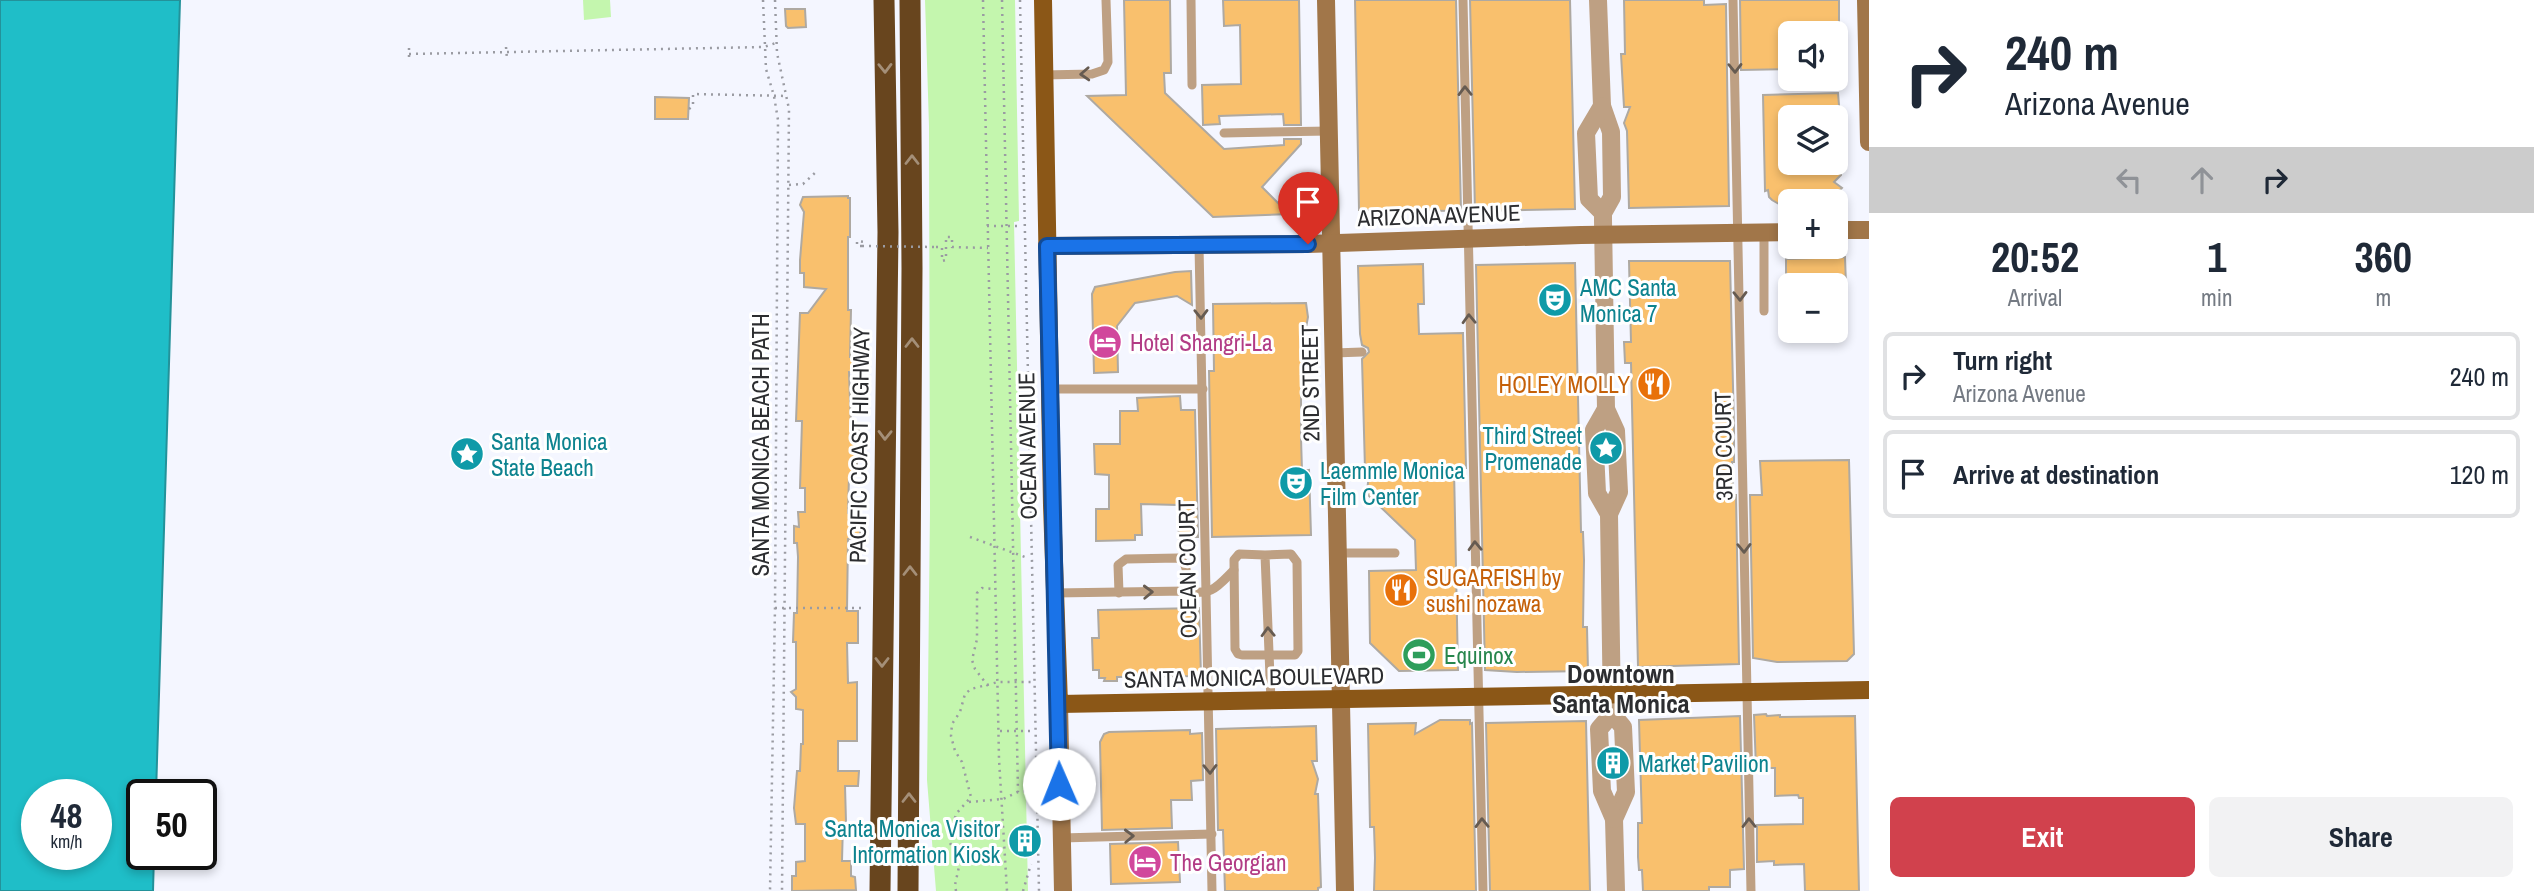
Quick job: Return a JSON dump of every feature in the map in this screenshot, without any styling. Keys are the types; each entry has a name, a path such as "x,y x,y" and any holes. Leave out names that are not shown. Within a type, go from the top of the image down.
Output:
{"highway":[{"name":"PACIFIC COAST HIGHWAY","path":"880,891 888,232 884,0"},
{"path":"908,891 912,268 910,0"}],"main road":[{"name":"OCEAN AVENUE","path":"1043,0 1059,704"},
{"name":"SANTA MONICA BOULEVARD","path":"1059,704 1869,690"}],"street":[{"name":"2ND STREET","path":"1326,0 1346,891"},
{"path":"1598,0 1602,106 1611,132 1612,197 1603,213 1606,409 1616,431 1619,492 1609,514 1612,715 1623,727 1626,792 1614,819 1616,891"},
{"path":"1866,0 1869,142"},
{"path":"1602,106 1586,133 1589,199 1603,213"},
{"path":"1848,230 1869,229"},
{"name":"ARIZONA AVENUE","path":"1047,246 1199,246 1778,232"},
{"name":"OCEAN AVENUE","path":"1059,704 1063,891"}],"lane":[{"path":"1043,75 1092,74 1104,70 1108,62 1106,0"},
{"path":"1191,0 1192,85"},
{"path":"1462,0 1483,891"},
{"name":"3RD COURT","path":"1733,0 1751,891"},
{"path":"1224,133 1329,131"},
{"path":"1764,232 1764,311"},
{"name":"OCEAN COURT","path":"1199,246 1212,891"},
{"path":"1334,353 1362,352"},
{"path":"1050,389 1203,389"},
{"path":"1338,553 1395,553"},
{"path":"1239,554 1265,555 1291,554 1297,562 1299,648 1295,655 1238,654 1236,649 1234,560 1239,554"},
{"path":"1265,555 1271,701"},
{"path":"1119,593 1118,565 1125,559 1183,560 1186,564 1186,591"},
{"path":"1055,593 1207,593 1215,589 1234,570"},
{"path":"1061,838 1212,834"}],"path":[{"name":"SANTA MONICA BEACH PATH","path":"763,0 766,69 778,120 770,891"},
{"path":"775,0 778,61 789,109 782,891"},
{"path":"983,0 999,731 1007,891"},
{"path":"1002,0 1018,792"},
{"path":"1020,0 1040,891"},
{"path":"409,54 764,47 776,43"},
{"path":"506,47 507,59"},
{"path":"409,48 409,60"},
{"path":"688,108 693,106 693,94 786,96"},
{"path":"789,185 803,184 817,172"},
{"path":"988,226 1021,226"},
{"path":"865,242 857,242 857,246 942,247 942,261 946,260 946,237 952,237 952,247 988,248"},
{"path":"970,537 1025,557"},
{"path":"988,687 972,664 977,639 977,596 982,587 996,589"},
{"path":"775,608 882,608"},
{"path":"956,891 960,862 948,841 957,814 969,802 971,794 962,762 951,740 952,727 967,692 998,682 1031,682"},
{"path":"999,731 1032,731"},
{"path":"969,802 1003,799 1018,792 1029,791"},
{"path":"1023,891 1031,864"}],"green space":[{"path":"583,0 610,0 611,17 584,20"},
{"path":"925,0 1015,0 1019,221 1014,222 1028,891 936,891 927,780 930,510 929,126"}],"water":[{"path":"0,0 180,0 156,779 126,779 126,870 154,870 153,891 0,891"}],"building":[{"path":"1124,0 1170,0 1171,73 1164,73 1165,93 1224,149 1284,145 1284,139 1301,139 1301,144 1262,187 1289,214 1213,217 1087,96 1126,95"},
{"path":"1223,0 1299,0 1301,125 1284,125 1283,114 1219,116 1220,124 1203,125 1202,85 1241,84 1240,25 1224,26"},
{"path":"1355,0 1456,0 1461,211 1359,210"},
{"path":"1470,0 1570,0 1575,209 1475,211"},
{"path":"1624,0 1704,0 1704,5 1726,4 1729,206 1629,208 1627,131 1624,123 1630,107 1624,107 1621,54 1625,54"},
{"path":"1740,0 1839,0 1839,21 1778,21 1778,69 1741,70"},
{"path":"785,9 805,9 806,27 788,28"},
{"path":"1838,93 1839,105 1778,105 1778,175 1841,175 1834,182 1841,189 1778,189 1778,203 1769,197 1768,190 1765,191 1763,95"},
{"path":"655,97 689,98 688,119 655,119"},
{"path":"848,196 850,357 862,357 861,372 849,372 851,427 859,427 856,476 849,476 848,513 857,513 860,538 848,539 847,611 858,611 858,643 847,643 848,683 857,682 857,741 838,741 838,771 859,771 858,786 845,786 846,822 843,823 842,861 851,861 851,876 855,877 856,890 792,891 796,862 805,861 805,824 796,824 794,808 797,771 800,771 803,744 803,710 796,709 796,697 791,692 796,689 796,642 793,642 794,613 797,613 798,557 797,543 794,543 794,526 799,527 798,512 805,512 805,488 800,488 802,421 796,421 800,313 808,313 826,289 804,287 800,260 804,212 800,205 803,197"},
{"path":"1786,259 1845,259 1846,273 1786,273"},
{"path":"1629,261 1730,261 1734,428 1732,462 1733,495 1736,495 1739,664 1638,667 1631,363 1625,363 1624,342 1631,342"},
{"path":"1575,263 1581,532 1584,560 1583,627 1587,627 1588,671 1485,670 1476,265"},
{"path":"1423,264 1424,304 1418,304 1419,334 1463,333 1466,468 1454,468 1458,670 1399,671 1370,643 1369,571 1416,570 1415,540 1369,496 1367,490 1370,469 1365,469 1362,359 1369,352 1368,348 1362,345 1360,334 1358,266"},
{"name":"Hotel Shangri-La","path":"1191,271 1192,305 1177,296 1135,303 1117,326 1118,372 1094,373 1092,294 1095,287"},
{"path":"1306,303 1306,371 1301,371 1301,438 1302,471 1309,470 1311,535 1212,537 1209,371 1214,371 1213,304"},
{"path":"1180,396 1181,410 1195,410 1198,537 1192,537 1192,541 1179,541 1178,505 1141,504 1142,535 1135,535 1135,540 1096,541 1096,509 1109,509 1109,475 1095,474 1094,444 1120,444 1120,411 1138,411 1137,398"},
{"path":"1849,460 1854,654 1847,661 1777,662 1753,658 1750,495 1762,495 1760,461"},
{"path":"1199,608 1201,676 1117,677 1117,681 1104,681 1105,678 1099,678 1099,670 1093,670 1092,638 1099,638 1098,610"},
{"path":"1754,715 1780,717 1855,716 1859,891 1805,891 1804,864 1774,865 1774,861 1757,862 1757,825 1803,824 1803,798 1798,795 1775,796 1775,768 1756,768"},
{"path":"1740,716 1744,869 1730,870 1730,887 1709,887 1709,891 1643,891 1638,857 1638,823 1642,823 1639,720"},
{"path":"1440,720 1470,720 1470,724 1472,723 1476,891 1374,891 1374,827 1370,827 1368,724 1416,723 1415,734"},
{"path":"1586,721 1590,891 1490,891 1486,723"},
{"path":"1316,726 1317,761 1312,761 1318,779 1315,794 1318,794 1321,887 1318,891 1225,891 1223,830 1218,830 1216,729"},
{"path":"1190,730 1190,734 1202,733 1203,780 1191,781 1192,800 1171,800 1172,828 1102,830 1100,742 1104,734"},
{"name":"The Georgian","path":"1178,842 1180,882 1111,884 1110,844"}],"place":[{"name":"AMC Santa Monica 7","path":"1555,300"},
{"name":"Hotel Shangri-La","path":"1105,342"},
{"name":"HOLEY MOLLY","path":"1654,384"},
{"name":"Third Street Promenade","path":"1606,448"},
{"name":"Santa Monica State Beach","path":"467,454"},
{"name":"Laemmle Monica Film Center","path":"1296,483"},
{"name":"SUGARFISH by sushi nozawa","path":"1401,590"},
{"name":"Equinox","path":"1419,655"},
{"name":"Market Pavilion","path":"1613,763"},
{"name":"Santa Monica Visitor Information Kiosk","path":"1025,841"},
{"name":"The Georgian","path":"1145,862"}],"district":[{"name":"Downtown Santa Monica","path":"1621,688"}],"route":[{"path":"1059,784 1047,246 1308,244"}]}
